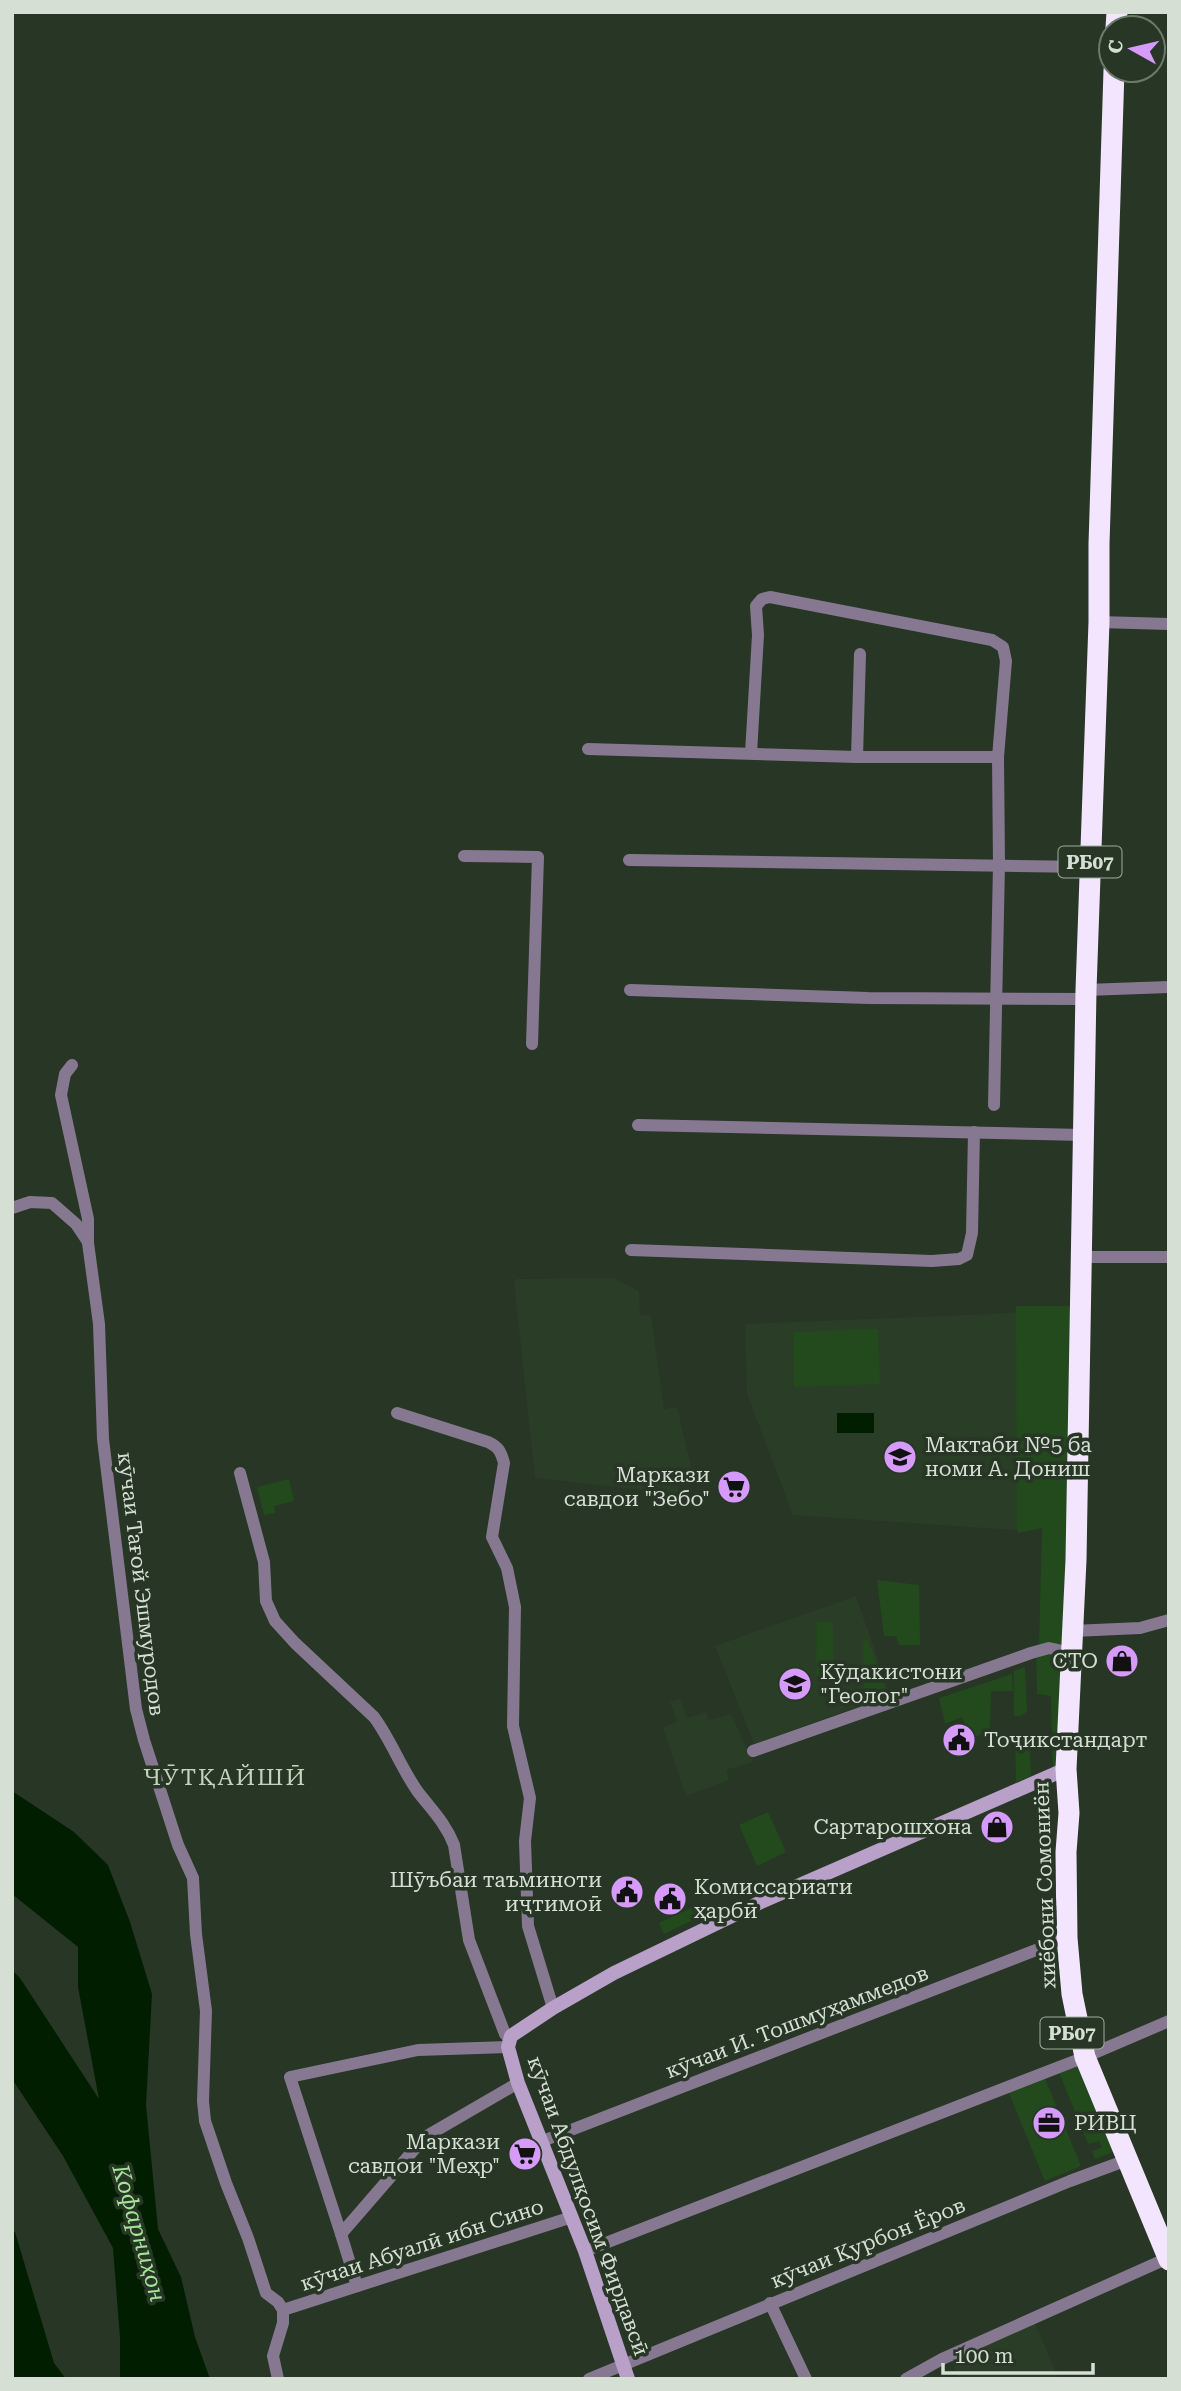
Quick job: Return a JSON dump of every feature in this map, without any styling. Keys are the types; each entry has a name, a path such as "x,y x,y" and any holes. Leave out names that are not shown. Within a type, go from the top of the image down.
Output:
{"highway":[{"name":"РБ07","path":"1066,1769 1076,1560 1086,994 1114,84"},
{"name":"хиёбони Сомониён","path":"1066,1769 1069,1813 1064,1939 1082,2059 1166,2264"}],"street":[{"path":"751,753 758,635 756,606 762,599 770,597 992,640 1003,647 1006,661 998,757 999,865 994,1105"},
{"path":"1099,622 1169,624"},
{"path":"857,757 860,654"},
{"path":"589,748 857,757 998,757"},
{"path":"464,856 538,856 532,1044"},
{"path":"629,860 1090,867"},
{"path":"630,990 868,998 995,999 1169,987"},
{"name":"кӯчаи Тағой Эшмуродов","path":"72,1065 65,1074 61,1094 88,1219 88,1243 99,1324 103,1439 136,1709 174,1832 192,1878 206,2011 203,2101 205,2121 266,2293 278,2302 283,2310"},
{"path":"638,1125 1083,1135"},
{"path":"632,1251 933,1261 960,1259 967,1255 972,1233 974,1132"},
{"path":"12,1208 30,1202 52,1203 76,1224 88,1243"},
{"path":"1082,1257 1169,1257"},
{"path":"397,1413 488,1442 501,1451 504,1463 492,1537 507,1568 514,1607 513,1726 530,1798 525,1841 528,1926 553,2008"},
{"path":"240,1473 264,1562 266,1601 275,1620 295,1643 374,1717 418,1791 449,1830 454,1845 472,1951 508,2043"},
{"path":"1073,1631 1140,1628 1169,1620"},
{"path":"753,1751 1031,1653 1049,1648 1072,1654"},
{"path":"508,2043 512,2034 614,1973 763,1902 1066,1769"},
{"name":"кӯчаи И. Тошмуҳаммедов","path":"540,2142 1064,1939"},
{"path":"586,2251 1082,2059 1169,2021"},
{"path":"357,2286 290,2077 418,2050 508,2043"},
{"name":"кӯчаи Абдулқосим Фирдавсӣ","path":"508,2043 518,2083 586,2251 628,2379"},
{"path":"341,2234 425,2137 518,2083"},
{"name":"кӯчаи Қурбон Ёров","path":"589,2379 1070,2181 1123,2162"},
{"name":"кӯчаи Абуалӣ ибн Сино","path":"283,2310 572,2217"},
{"path":"906,2379 942,2359 1166,2264"},
{"path":"770,2303 806,2379"},
{"path":"278,2379 273,2356 283,2323 283,2310"}],"shaded area":[{"path":"614,1278 639,1291 640,1315 651,1316 664,1409 677,1407 693,1475 680,1478 678,1494 535,1478 514,1282 517,1279"},
{"path":"1016,1306 1079,1306 1069,1649 1039,1646 1042,1528 1017,1533"},
{"name":"Мактаби №5 ба номи А. Дониш","path":"1031,1311 1029,1531 793,1515 747,1394 745,1324"},
{"path":"878,1329 880,1384 794,1387 793,1332"},
{"path":"289,1479 294,1501 274,1506 275,1513 264,1515 257,1487"},
{"path":"877,1580 919,1585 920,1645 899,1645 896,1636 884,1636"},
{"path":"856,1596 890,1695 754,1744 715,1646"},
{"path":"817,1622 833,1622 833,1676 816,1675"},
{"path":"868,1640 886,1692 864,1700 863,1641"},
{"path":"1036,1651 1072,1653 1066,1769 1053,1775 1051,1696 1037,1694"},
{"path":"1025,1667 1027,1712 1014,1716 1014,1671"},
{"path":"1012,1674 1013,1691 991,1691 990,1730 971,1739 962,1717 945,1724 939,1698"},
{"path":"680,1699 687,1718 706,1712 709,1720 731,1714 753,1762 726,1770 729,1780 686,1796 663,1727 677,1722 670,1702"},
{"path":"1015,1736 1029,1738 1031,1776 1016,1782"},
{"path":"768,1812 786,1852 757,1866 739,1825"},
{"path":"699,1904 704,1915 664,1934 659,1923"},
{"path":"1081,2063 1116,2151 1095,2159 1092,2151 1102,2147 1099,2141 1088,2144 1059,2072"},
{"path":"1044,2076 1081,2166 1045,2181 1008,2091"},
{"path":"1035,2323 1059,2379 959,2379 950,2359"}],"water":[{"path":"837,1413 874,1413 874,1433 837,1433"},
{"name":"Кофарниҳон","path":"12,1791 74,1832 108,1865 130,1922 152,1994 146,2105 158,2229 181,2277 195,2337 210,2379 120,2379 120,2338 113,2248 63,2156 12,2079 12,1970 20,1978 99,2099 78,1987 78,1947 12,1894"},
{"path":"12,2230 15,2232 54,2363 66,2379 12,2379"}],"place":[{"name":"Мактаби №5 ба номи А. Дониш","path":"900,1457"},
{"name":"Маркази савдои \"Зебо\"","path":"734,1487"},
{"name":"СТО","path":"1122,1661"},
{"name":"Кӯдакистони \"Геолог\"","path":"795,1684"},
{"name":"Тоҷикстандарт","path":"959,1740"},
{"name":"Сартарошхона","path":"997,1827"},
{"name":"Шӯъбаи таъминоти иҷтимоӣ","path":"627,1892"},
{"name":"Комиссариати ҳарбӣ","path":"670,1899"},
{"name":"РИВЦ","path":"1049,2123"},
{"name":"Маркази савдои \"Меҳр\"","path":"525,2154"}],"district":[{"name":"ЧӮТҚАЙШӢ","path":"225,1777"}]}
